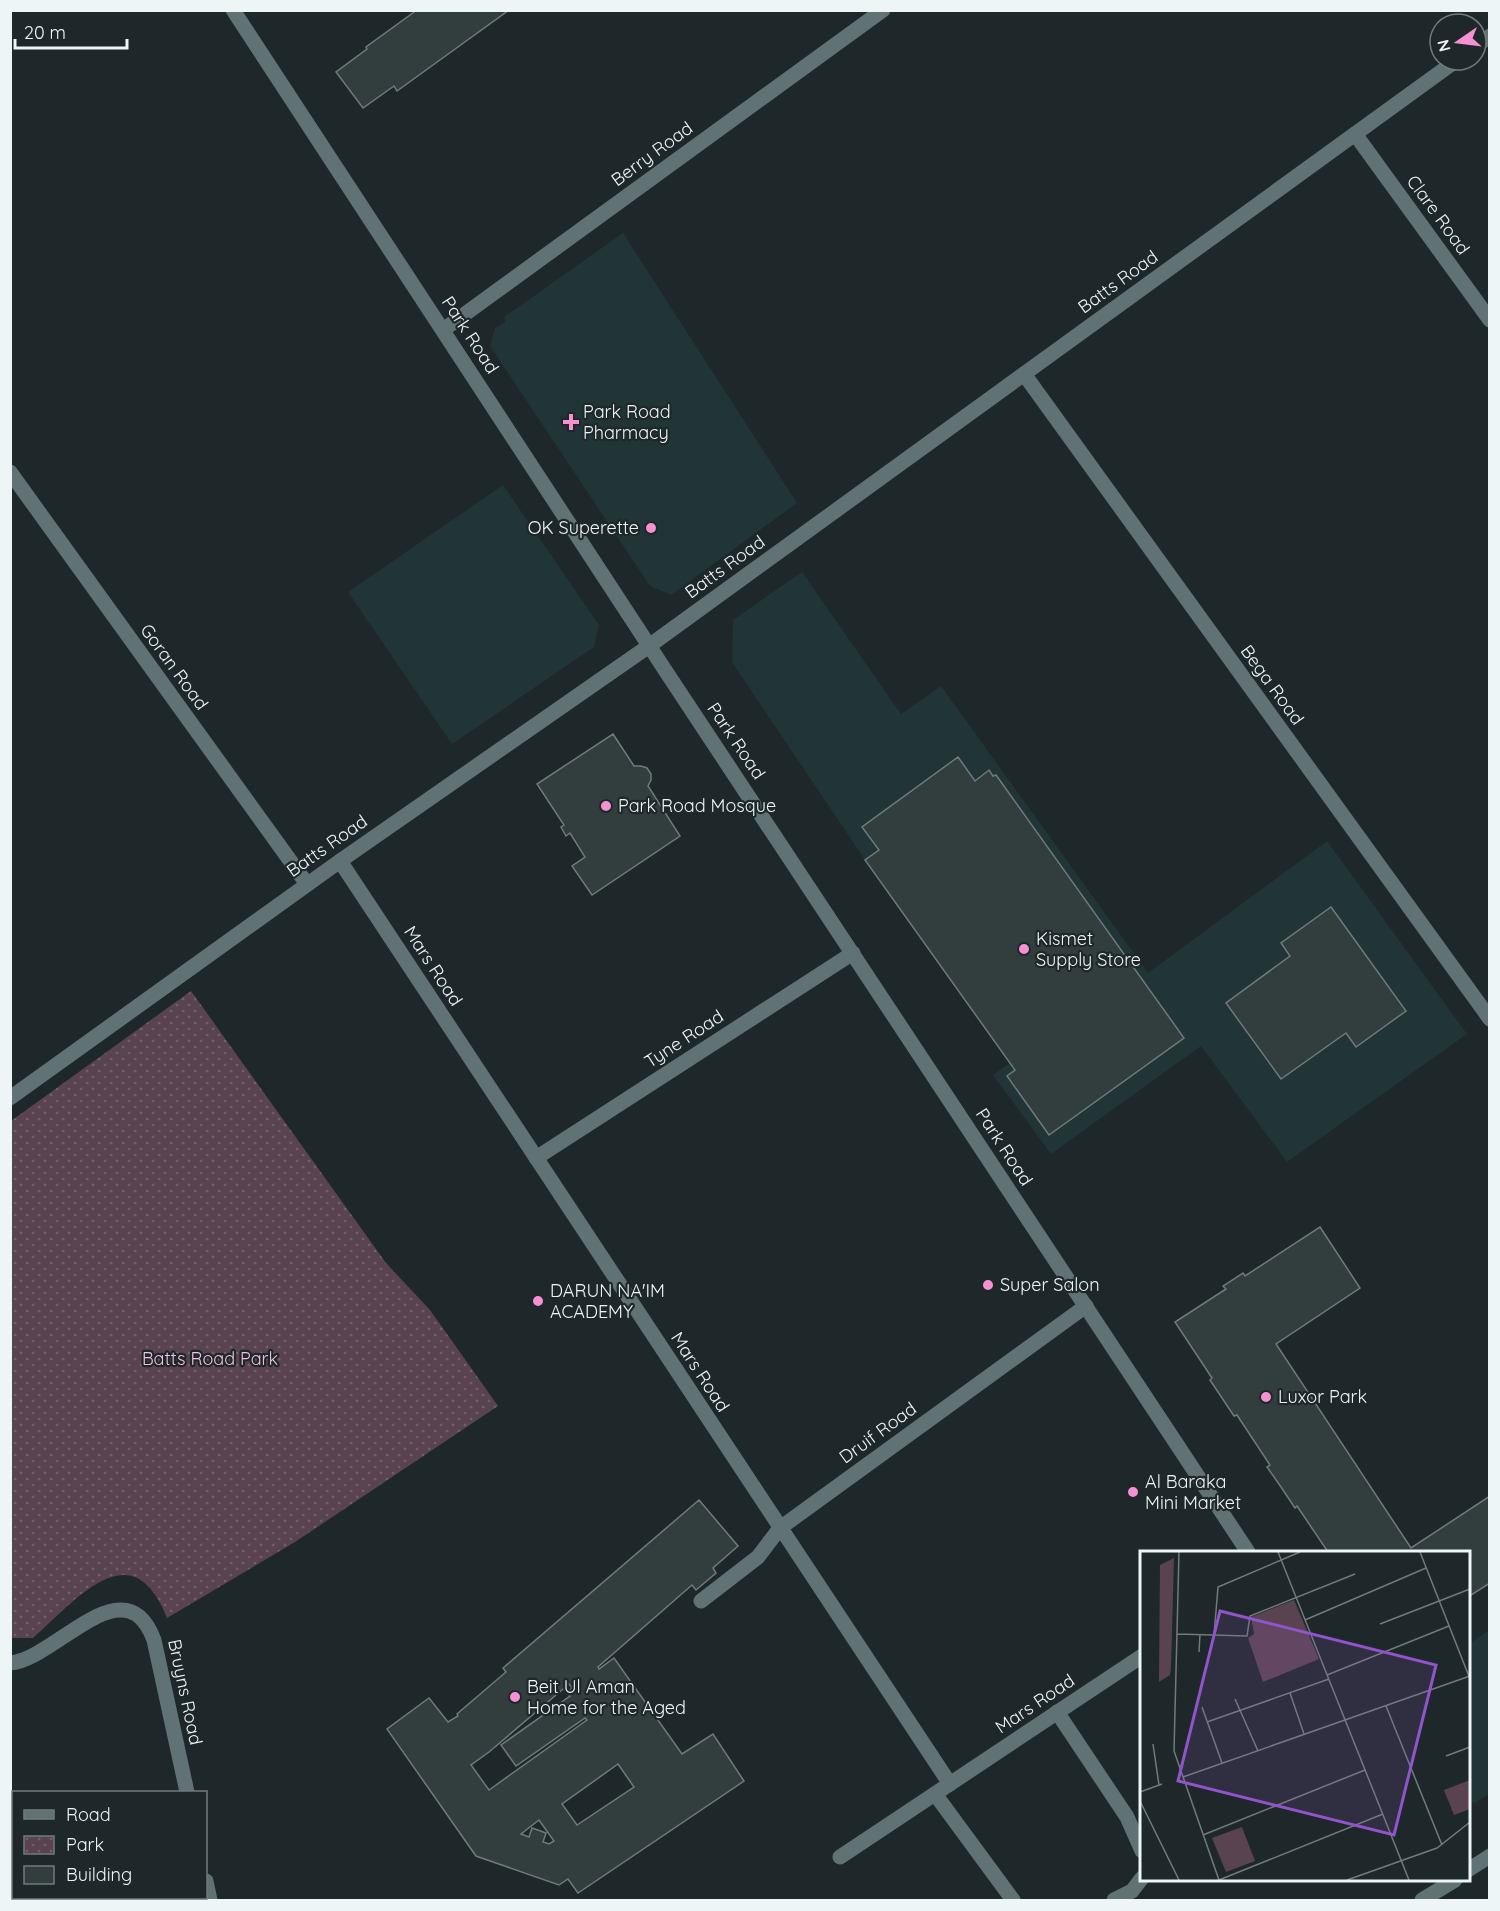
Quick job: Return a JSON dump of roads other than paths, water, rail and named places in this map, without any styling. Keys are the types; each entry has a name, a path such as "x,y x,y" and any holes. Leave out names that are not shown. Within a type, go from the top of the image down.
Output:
{"street":[{"name":"Park Road","path":"233,10 649,646 1247,1551"},
{"name":"Berry Road","path":"443,330 883,10"},
{"name":"Batts Road","path":"10,1098 307,884 649,646 1440,72"},
{"name":"Clare Road","path":"1355,134 1490,320"},
{"name":"Bega Road","path":"1024,374 1490,1019"},
{"name":"Goran Road","path":"10,472 307,884"},
{"name":"Mars Road","path":"340,861 950,1784"},
{"name":"Tyne Road","path":"536,1158 853,953"},
{"name":"Druif Road","path":"701,1601 758,1557 780,1528 1086,1306"},
{"name":"Bruyns Road","path":"10,1663 39,1652 99,1614 129,1610 144,1621 154,1640 187,1791"},
{"name":"Mars Road","path":"840,1857 1140,1657"},
{"path":"1057,1712 1127,1817 1140,1846"},
{"path":"935,1794 1013,1900"},
{"path":"1470,1869 1490,1856"},
{"path":"1114,1900 1132,1891 1140,1881"},
{"path":"1422,1900 1453,1881"}],"place":[{"name":"Park Road Pharmacy","path":"571,422"},
{"name":"OK Superette","path":"651,528"},
{"name":"Park Road Mosque","path":"606,806"},
{"name":"Kismet Supply Store","path":"1024,949"},
{"name":"Super Salon","path":"988,1285"},
{"name":"DARUN NA'IM ACADEMY","path":"538,1301"},
{"name":"Luxor Park","path":"1266,1397"},
{"name":"Al Baraka Mini Market","path":"1133,1492"},
{"name":"Beit Ul Aman Home for the Aged","path":"515,1697"}],"park label":[{"name":"Batts Road Park","path":"210,1359"}]}
